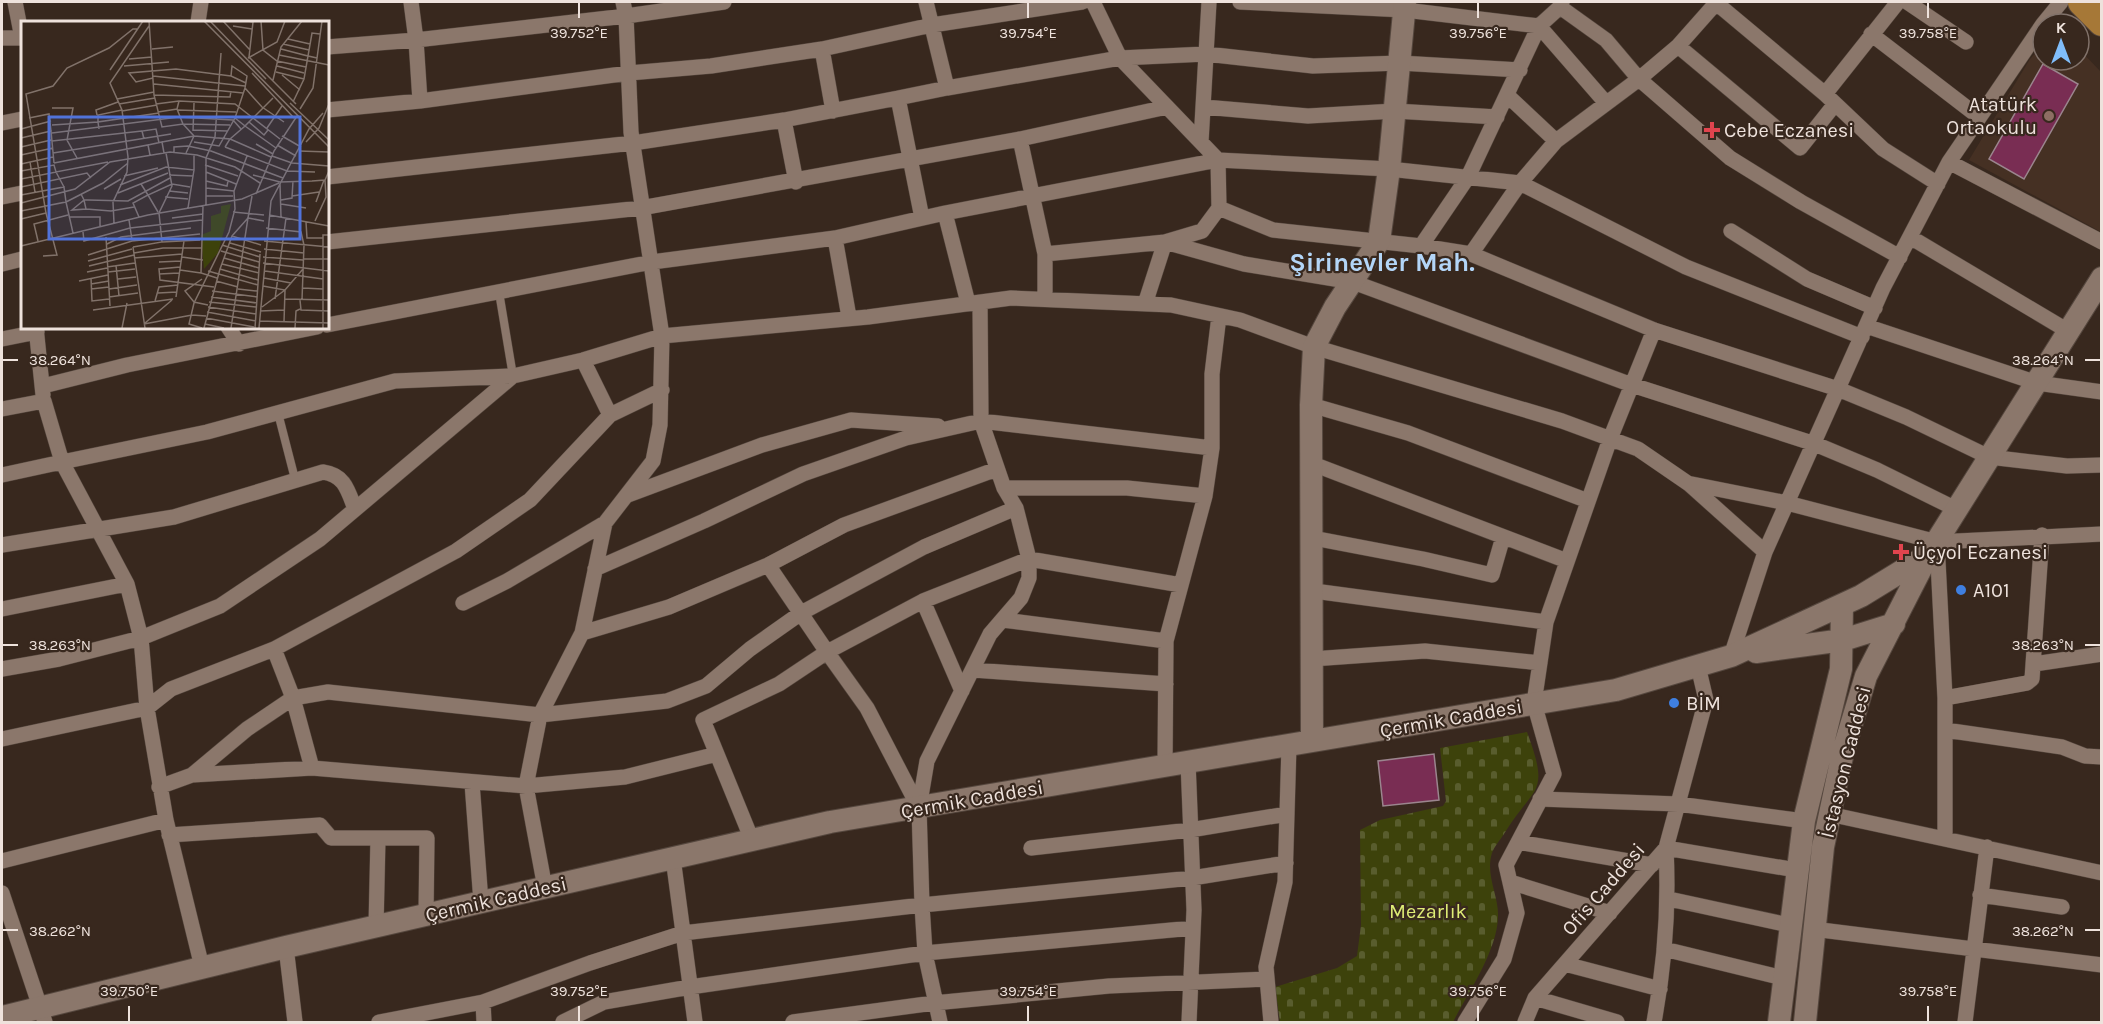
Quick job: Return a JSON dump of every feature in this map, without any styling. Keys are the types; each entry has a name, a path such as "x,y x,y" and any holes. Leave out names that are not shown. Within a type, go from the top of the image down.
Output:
{"highway":[{"path":"2082,2 2102,22"}],"main road":[{"path":"1312,741 1314,591 1311,405 1314,347 1335,307 1379,241 1389,169 1405,6"},
{"name":"İstasyon Caddesi","path":"1804,1023 1813,929 1829,814 1855,707 1873,661 1932,548 2100,284"},
{"name":"Çermik Caddesi","path":"2,1017 43,1015 202,967 830,822 1616,690 1731,656 1842,605 1932,548"},
{"path":"1779,1023 1789,926 1804,821 1836,690 1843,640 1842,605"},
{"path":"1731,656 1843,640 1894,624"}],"street":[{"path":"15,2 21,33"},
{"path":"198,21 201,2"},
{"path":"411,2 420,101"},
{"path":"328,47 416,40 625,9 724,2"},
{"path":"926,2 947,88"},
{"path":"328,110 420,101 629,73 711,66 822,49 932,25 1082,2"},
{"path":"1045,254 1165,242 1202,231 1219,208 1218,160 1120,58 1093,2"},
{"path":"1201,142 1209,2"},
{"path":"1240,2 1405,6 1539,26 1606,103"},
{"path":"1471,254 1520,183 1556,141 1639,79 1678,46 1716,2 1830,99 1883,149 1938,184"},
{"path":"1678,46 1800,148 1871,34 1898,2"},
{"path":"1907,2 1966,42"},
{"path":"1421,246 1468,177 1539,26 1561,4 1606,40 1639,79 1730,158 1801,202 1900,257"},
{"path":"464,603 507,581 605,523 653,461 660,425 662,336 633,143 625,9"},
{"path":"1871,34 1979,117"},
{"path":"2,38 21,38"},
{"path":"1731,656 1765,552 1875,308 1949,162 2031,41"},
{"path":"822,49 833,111"},
{"path":"328,177 633,143 784,120 947,88 1120,58 1206,54 1313,66 1400,63 1520,70"},
{"path":"1508,96 1556,141"},
{"path":"898,98 922,219"},
{"path":"328,242 641,208 1020,140 1167,107"},
{"path":"1204,107 1308,116 1395,111 1497,117"},
{"path":"2,123 21,119"},
{"path":"784,120 796,182"},
{"path":"1020,140 1045,254 1045,299"},
{"path":"328,325 652,262 835,238 945,213 1218,160 1389,169 1520,183 1686,267 1864,332 2037,383 2102,392"},
{"path":"1949,162 2102,242"},
{"path":"2,197 21,193"},
{"path":"1219,208 1274,230 1421,246 1471,254 1654,330 1838,389 1906,417 1989,457 2067,466 2102,465"},
{"path":"940,1023 925,953 922,905 919,808 927,761 990,634 1021,598 1029,578 1029,559 1016,508 1004,488 981,421 974,302 945,213"},
{"path":"1731,231 1807,279 1875,308"},
{"path":"1910,237 2068,331"},
{"path":"835,238 849,318"},
{"path":"1165,242 1244,264 1353,282 1632,385 1815,444 1877,470 1956,509"},
{"path":"1145,304 1165,242"},
{"path":"2,264 21,259"},
{"path":"2,475 207,432 395,381 513,376 583,360 662,336 849,318 1011,297 1171,305 1219,316 1314,347 1436,381 1610,439 1638,449 1689,484 1765,552"},
{"path":"1165,766 1166,641 1205,496 1212,448 1212,374 1219,316"},
{"path":"229,328 239,344"},
{"path":"43,386 127,365 311,328"},
{"path":"2,339 36,329 44,401 62,462 127,584 141,638 147,708 159,786 202,967"},
{"path":"1465,1023 1504,959 1517,913 1506,865 1554,774 1534,704 1546,622 1610,439 1654,330"},
{"path":"583,360 610,415"},
{"path":"2,669 59,659 141,638 220,606 320,539 513,376"},
{"path":"2,739 147,708 171,689 274,649 456,551 530,500 610,415 662,390"},
{"path":"2,409 44,401"},
{"path":"1311,405 1408,433 1588,501"},
{"path":"628,495 762,445 851,420 956,427"},
{"path":"595,569 803,474 906,438 981,421 1212,448"},
{"path":"1313,464 1567,561"},
{"path":"582,633 669,607 768,565 844,525 997,469"},
{"path":"2,544 174,517 323,472 338,476 343,481 356,509"},
{"path":"1689,484 1787,503 1932,548 2043,536 2102,534"},
{"path":"1004,488 1127,488 1205,496"},
{"path":"192,775 247,729 293,698 328,692 540,715 667,701 706,686 750,649 801,613 924,547 1016,508"},
{"path":"545,888 525,786 540,715 582,633 605,523"},
{"path":"1945,698 2026,683 2032,679 2043,536"},
{"path":"1313,538 1492,575 1503,537"},
{"path":"1932,548 1945,698 1945,837"},
{"path":"752,840 703,720 779,684 827,652 923,600 1029,559 1181,585"},
{"path":"768,565 867,708 919,808"},
{"path":"2,609 127,584"},
{"path":"1314,591 1546,622"},
{"path":"923,600 962,691"},
{"path":"1003,620 1166,641"},
{"path":"274,649 293,698 312,768"},
{"path":"1312,659 1425,651 1540,663"},
{"path":"2034,664 2102,654"},
{"name":"Ofis Caddesi","path":"1525,1023 1535,998 1666,848 1706,700 1698,666"},
{"path":"973,670 1166,684"},
{"path":"1945,730 2062,747 2085,756 2102,757"},
{"path":"1272,1023 1266,967 1285,882 1288,745"},
{"path":"159,786 192,775 312,768 525,786 625,777 717,754"},
{"path":"1188,762 1193,928 1189,1023"},
{"path":"472,783 481,902"},
{"path":"1540,799 1678,804 1804,821"},
{"path":"1031,848 1190,830 1287,814"},
{"path":"1829,814 1945,837 2102,873"},
{"path":"2,861 166,820"},
{"path":"169,835 320,825 331,838 427,838 426,915"},
{"path":"376,927 378,838"},
{"path":"1518,842 1652,865"},
{"path":"1965,1023 1987,847"},
{"path":"1654,1023 1660,989 1669,900 1666,848 1796,870"},
{"path":"673,858 695,1023"},
{"path":"379,1023 483,1002 590,963 683,933 922,905 1192,878 1286,863"},
{"path":"1510,882 1610,914"},
{"path":"2,893 43,1015"},
{"path":"1980,895 2062,908"},
{"path":"1669,900 1789,926"},
{"path":"563,1023 604,1002 690,987 925,953 1193,928"},
{"path":"1813,929 2102,965"},
{"path":"285,947 295,1023"},
{"path":"1664,949 1783,978"},
{"path":"1565,964 1660,989"},
{"path":"793,1023 934,1003 1109,986 1267,979"},
{"path":"1535,998 1617,1023"},
{"path":"483,1002 484,1023"}],"lane":[{"path":"499,291 513,376"},
{"path":"278,413 294,479"}],"shaded area":[{"name":"Atatürk Ortaokulu","path":"2030,59 2031,72 2091,72 2091,62 2101,72 2101,232 1969,160"}],"green space":[{"name":"Mezarlık","path":"1527,732 1538,768 1536,789 1492,853 1490,869 1498,909 1493,944 1453,1022 1280,1022 1275,987 1337,968 1357,956 1361,925 1360,830 1380,820 1443,806 1446,801 1440,748"}],"building":[{"path":"2038,72 2057,72 2078,84 2024,179 1989,159"},
{"path":"1434,754 1439,800 1383,806 1378,761"}],"place":[{"name":"Atatürk Ortaokulu","path":"2049,116"},
{"name":"Cebe Eczanesi","path":"1712,130"},
{"name":"Üçyol Eczanesi","path":"1901,552"},
{"name":"A101","path":"1961,590"},
{"name":"BİM","path":"1674,703"}],"district":[{"name":"Şirinevler Mah.","path":"1382,262"}]}
